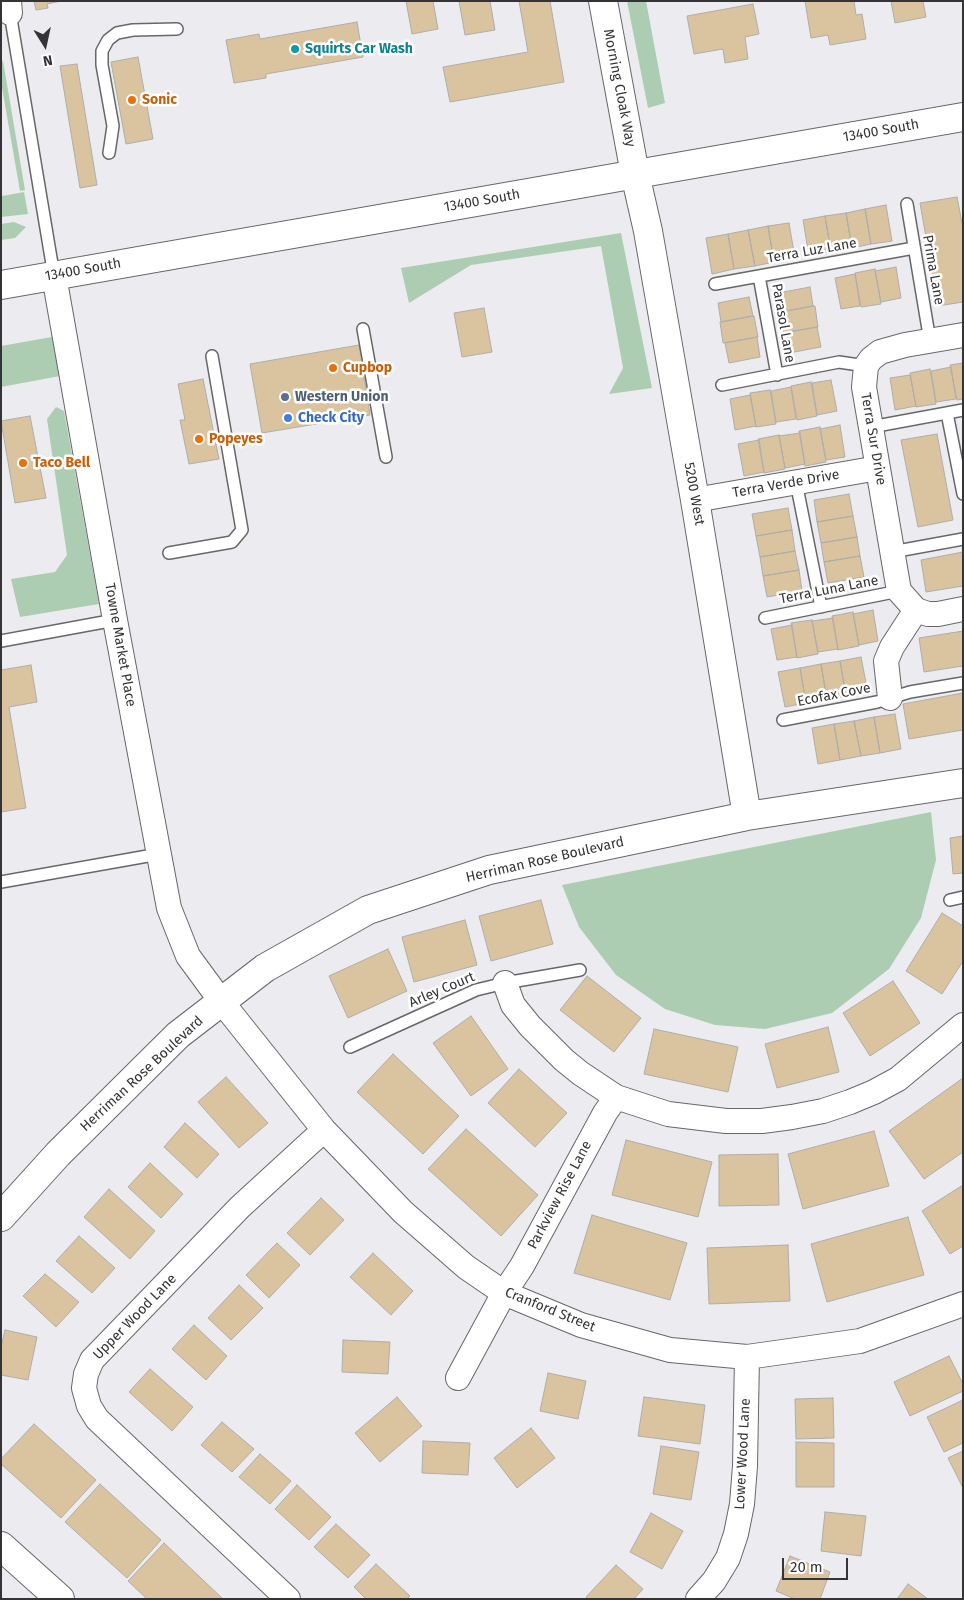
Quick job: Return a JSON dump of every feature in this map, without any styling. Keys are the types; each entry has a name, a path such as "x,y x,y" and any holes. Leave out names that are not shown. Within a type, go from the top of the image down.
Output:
{"street":[{"name":"Morning Cloak Way","path":"603,1 635,174"},
{"name":"13400 South","path":"1,285 963,117"},
{"name":"5200 West","path":"635,174 648,231 748,816"},
{"name":"Towne Market Place","path":"54,276 115,620 169,908 188,956 221,1001"},
{"path":"866,366 880,352 963,335"},
{"name":"Terra Sur Drive","path":"866,366 864,387 899,592"},
{"name":"Terra Verde Drive","path":"695,500 878,468"},
{"path":"899,592 916,610 928,614 963,609"},
{"path":"890,698 886,661 892,647 916,610"},
{"name":"Herriman Rose Boulevard","path":"8,1206 178,1036 265,968 368,910 488,870 748,816 963,783"},
{"path":"505,983 513,1004 530,1026 580,1073 616,1097 668,1114 700,1118 735,1121 792,1118 850,1102 898,1079 962,1028"},
{"name":"Cranford Street","path":"221,1001 324,1130 403,1212 466,1267 504,1293 581,1325 670,1350 746,1357 860,1341 963,1304"},
{"name":"Parkview Rise Lane","path":"458,1378 504,1293 522,1266 605,1113 616,1097"},
{"name":"Upper Wood Lane","path":"288,1599 97,1419 89,1406 84,1388 86,1374 92,1360 240,1207 324,1130"},
{"name":"Lower Wood Lane","path":"698,1599 714,1582 728,1558 736,1534 742,1504 746,1357"},
{"path":"1,1546 60,1599"}],"lane":[{"path":"9,7 54,276"},
{"path":"109,153 113,126 102,65 102,51 108,40 117,34 133,30 177,28"},
{"name":"Prima Lane","path":"907,204 930,341"},
{"name":"Terra Luz Lane","path":"715,284 914,248"},
{"name":"Parasol Lane","path":"759,276 777,375"},
{"path":"363,328 386,457"},
{"path":"169,553 232,542 242,530 212,356"},
{"path":"722,385 839,362 866,366"},
{"path":"871,427 963,410"},
{"path":"947,414 963,494"},
{"path":"796,482 821,607"},
{"path":"892,552 963,539"},
{"name":"Terra Luna Lane","path":"765,618 899,592"},
{"path":"1,641 115,620"},
{"name":"Ecofax Cove","path":"783,720 878,702 910,692 963,683"},
{"path":"1,882 159,854"},
{"path":"950,900 963,897"},
{"name":"Arley Court","path":"350,1047 476,990 580,970"}],"green space":[{"path":"627,1 646,1 665,103 648,108"},
{"path":"3,61 25,190 20,191 1,82 1,62"},
{"path":"24,192 28,214 1,217 2,196"},
{"path":"14,222 26,227 15,238 1,240 1,224"},
{"path":"621,233 652,388 609,394 623,368 601,246 471,265 409,303 401,268"},
{"path":"52,337 60,376 1,387 1,346"},
{"path":"56,407 64,411 99,604 20,617 11,579 55,572 67,555 47,419"},
{"path":"931,812 936,860 921,918 889,969 832,1013 765,1029 715,1025 665,1009 616,975 579,927 562,885"}],"building":[{"path":"34,1 61,1 47,4 48,8 36,10"},
{"path":"406,1 433,1 438,29 412,34"},
{"path":"459,1 490,1 495,30 465,35"},
{"path":"519,1 550,1 564,82 450,102 443,67 528,52"},
{"path":"805,1 854,1 856,15 862,14 866,39 830,45 828,35 811,38"},
{"path":"891,1 923,1 926,17 895,23"},
{"path":"753,4 759,34 745,37 748,59 725,63 723,49 694,54 687,16"},
{"name":"Squirts Car Wash","path":"357,22 363,57 266,74 266,78 234,83 226,40 259,34 260,39"},
{"name":"Sonic","path":"138,57 153,139 126,144 111,62"},
{"path":"77,64 97,185 80,188 60,66"},
{"path":"957,197 963,228 963,302 938,306 920,203"},
{"path":"886,205 892,241 871,244 865,209"},
{"path":"865,209 871,244 852,248 846,213"},
{"path":"846,213 852,248 831,252 825,216"},
{"path":"825,216 831,252 809,256 803,220"},
{"path":"789,223 795,258 774,262 768,226"},
{"path":"768,226 774,262 755,266 748,230"},
{"path":"748,230 755,266 734,269 728,234"},
{"path":"728,234 734,269 712,274 706,238"},
{"path":"896,267 901,298 881,302 875,271"},
{"path":"875,269 881,304 861,307 855,273"},
{"path":"855,274 860,306 841,309 835,278"},
{"path":"810,287 813,306 782,312 778,293"},
{"path":"749,297 753,316 721,322 718,303"},
{"path":"815,306 818,327 784,333 780,312"},
{"path":"484,308 492,352 462,357 454,313"},
{"path":"754,316 758,337 723,343 720,322"},
{"path":"817,327 821,347 789,353 786,332"},
{"path":"757,337 760,357 729,363 725,343"},
{"path":"359,345 370,415 262,433 250,364"},
{"path":"963,363 963,399 957,400 950,365"},
{"path":"951,367 956,399 936,402 931,371"},
{"path":"930,369 936,404 916,407 910,373"},
{"path":"910,375 916,406 895,410 890,378"},
{"name":"Popeyes","path":"203,379 219,459 189,464 180,420 185,420 178,384"},
{"path":"831,380 837,411 817,415 812,383"},
{"path":"811,382 817,416 797,420 791,386"},
{"path":"791,387 796,419 776,422 771,391"},
{"path":"770,390 776,424 756,427 750,393"},
{"path":"750,395 756,426 735,430 730,399"},
{"name":"Taco Bell","path":"30,416 46,498 15,503 1,421"},
{"path":"840,425 845,457 826,460 820,429"},
{"path":"820,427 826,462 805,466 799,431"},
{"path":"800,433 805,464 785,468 779,436"},
{"path":"937,434 953,520 918,527 901,440"},
{"path":"779,435 785,469 764,473 758,439"},
{"path":"759,440 764,472 744,476 738,444"},
{"path":"849,494 853,516 817,522 814,500"},
{"path":"788,508 792,530 756,536 752,514"},
{"path":"853,516 857,537 821,543 817,522"},
{"path":"792,530 795,551 760,557 756,536"},
{"path":"857,537 860,556 824,562 821,543"},
{"path":"795,551 799,570 763,576 760,557"},
{"path":"963,552 963,586 926,592 921,560"},
{"path":"860,556 864,577 828,583 824,562"},
{"path":"799,570 802,591 767,597 763,576"},
{"path":"873,610 878,641 859,645 853,614"},
{"path":"853,612 859,646 838,650 832,616"},
{"path":"833,618 838,649 818,652 812,621"},
{"path":"812,620 818,654 797,658 791,623"},
{"path":"792,625 797,657 777,660 771,629"},
{"path":"963,631 963,666 924,672 919,638"},
{"path":"861,657 868,693 846,696 840,661"},
{"path":"840,661 846,696 827,700 821,664"},
{"path":"821,664 827,700 806,703 800,668"},
{"path":"31,665 37,702 9,707 26,808 1,812 1,670"},
{"path":"800,668 806,703 785,707 778,672"},
{"path":"963,693 963,730 909,739 903,704"},
{"path":"895,714 901,749 880,753 874,717"},
{"path":"874,717 880,753 861,756 854,721"},
{"path":"854,721 861,756 840,760 834,724"},
{"path":"834,724 840,760 818,764 812,728"},
{"path":"963,836 963,873 953,874 950,838"},
{"path":"541,900 553,944 491,961 479,916"},
{"path":"942,913 963,926 963,961 942,994 906,971"},
{"path":"465,920 477,965 414,982 402,937"},
{"path":"388,949 407,991 348,1018 329,976"},
{"path":"587,976 641,1018 614,1052 560,1010"},
{"path":"893,981 920,1023 870,1056 843,1013"},
{"path":"471,1016 508,1069 471,1096 433,1043"},
{"path":"828,1027 839,1072 777,1088 765,1044"},
{"path":"654,1029 738,1047 728,1092 644,1074"},
{"path":"393,1054 459,1116 423,1154 357,1092"},
{"path":"519,1069 567,1113 535,1147 488,1103"},
{"path":"226,1077 268,1123 239,1148 198,1102"},
{"path":"963,1078 963,1152 924,1179 889,1131"},
{"path":"185,1123 219,1154 197,1178 164,1147"},
{"path":"466,1129 538,1195 501,1236 428,1169"},
{"path":"874,1131 889,1186 803,1209 788,1154"},
{"path":"626,1140 712,1162 698,1217 612,1195"},
{"path":"778,1154 779,1205 719,1206 719,1155"},
{"path":"150,1163 183,1194 161,1218 128,1187"},
{"path":"963,1185 963,1246 950,1254 922,1211"},
{"path":"109,1189 155,1231 130,1259 84,1217"},
{"path":"321,1198 344,1220 310,1255 287,1233"},
{"path":"592,1215 687,1243 670,1300 574,1273"},
{"path":"908,1217 924,1275 827,1302 811,1244"},
{"path":"79,1236 115,1268 92,1293 56,1261"},
{"path":"277,1243 300,1265 269,1298 246,1275"},
{"path":"788,1245 790,1301 709,1304 707,1248"},
{"path":"373,1253 413,1291 391,1315 350,1277"},
{"path":"45,1274 79,1302 56,1327 23,1296"},
{"path":"239,1285 263,1308 231,1340 208,1318"},
{"path":"194,1325 227,1356 206,1380 172,1349"},
{"path":"5,1330 37,1337 28,1380 1,1375 1,1347"},
{"path":"343,1340 390,1342 388,1374 342,1372"},
{"path":"949,1356 963,1384 963,1391 910,1416 894,1382"},
{"path":"150,1369 193,1407 172,1431 129,1392"},
{"path":"548,1373 586,1381 578,1419 540,1411"},
{"path":"397,1397 422,1426 380,1462 355,1433"},
{"path":"644,1397 705,1405 700,1444 638,1436"},
{"path":"833,1398 834,1438 796,1439 795,1399"},
{"path":"963,1400 963,1443 944,1452 927,1417"},
{"path":"222,1422 254,1449 232,1472 201,1445"},
{"path":"34,1424 96,1480 61,1518 1,1464 1,1459"},
{"path":"531,1428 555,1458 517,1488 494,1458"},
{"path":"423,1441 470,1443 468,1475 422,1473"},
{"path":"796,1442 834,1443 834,1487 796,1487"},
{"path":"661,1446 699,1452 691,1500 653,1494"},
{"path":"963,1451 963,1488 948,1458"},
{"path":"260,1454 291,1481 270,1504 239,1477"},
{"path":"100,1484 161,1540 127,1578 65,1522"},
{"path":"297,1485 331,1517 309,1540 275,1509"},
{"path":"825,1512 866,1516 861,1556 821,1551"},
{"path":"651,1513 683,1531 662,1569 630,1552"},
{"path":"336,1524 370,1555 348,1578 314,1547"},
{"path":"164,1543 223,1599 147,1599 128,1581"},
{"path":"790,1556 830,1572 820,1599 795,1599 776,1591"},
{"path":"376,1564 410,1596 407,1599 366,1599 354,1587"},
{"path":"616,1565 643,1589 634,1599 588,1599 586,1597"},
{"path":"908,1584 928,1599 897,1599"}],"place":[{"name":"Squirts Car Wash","path":"295,49"},
{"name":"Sonic","path":"132,100"},
{"name":"Cupbop","path":"333,368"},
{"name":"Western Union","path":"285,397"},
{"name":"Check City","path":"288,418"},
{"name":"Popeyes","path":"199,439"},
{"name":"Taco Bell","path":"23,463"}]}
